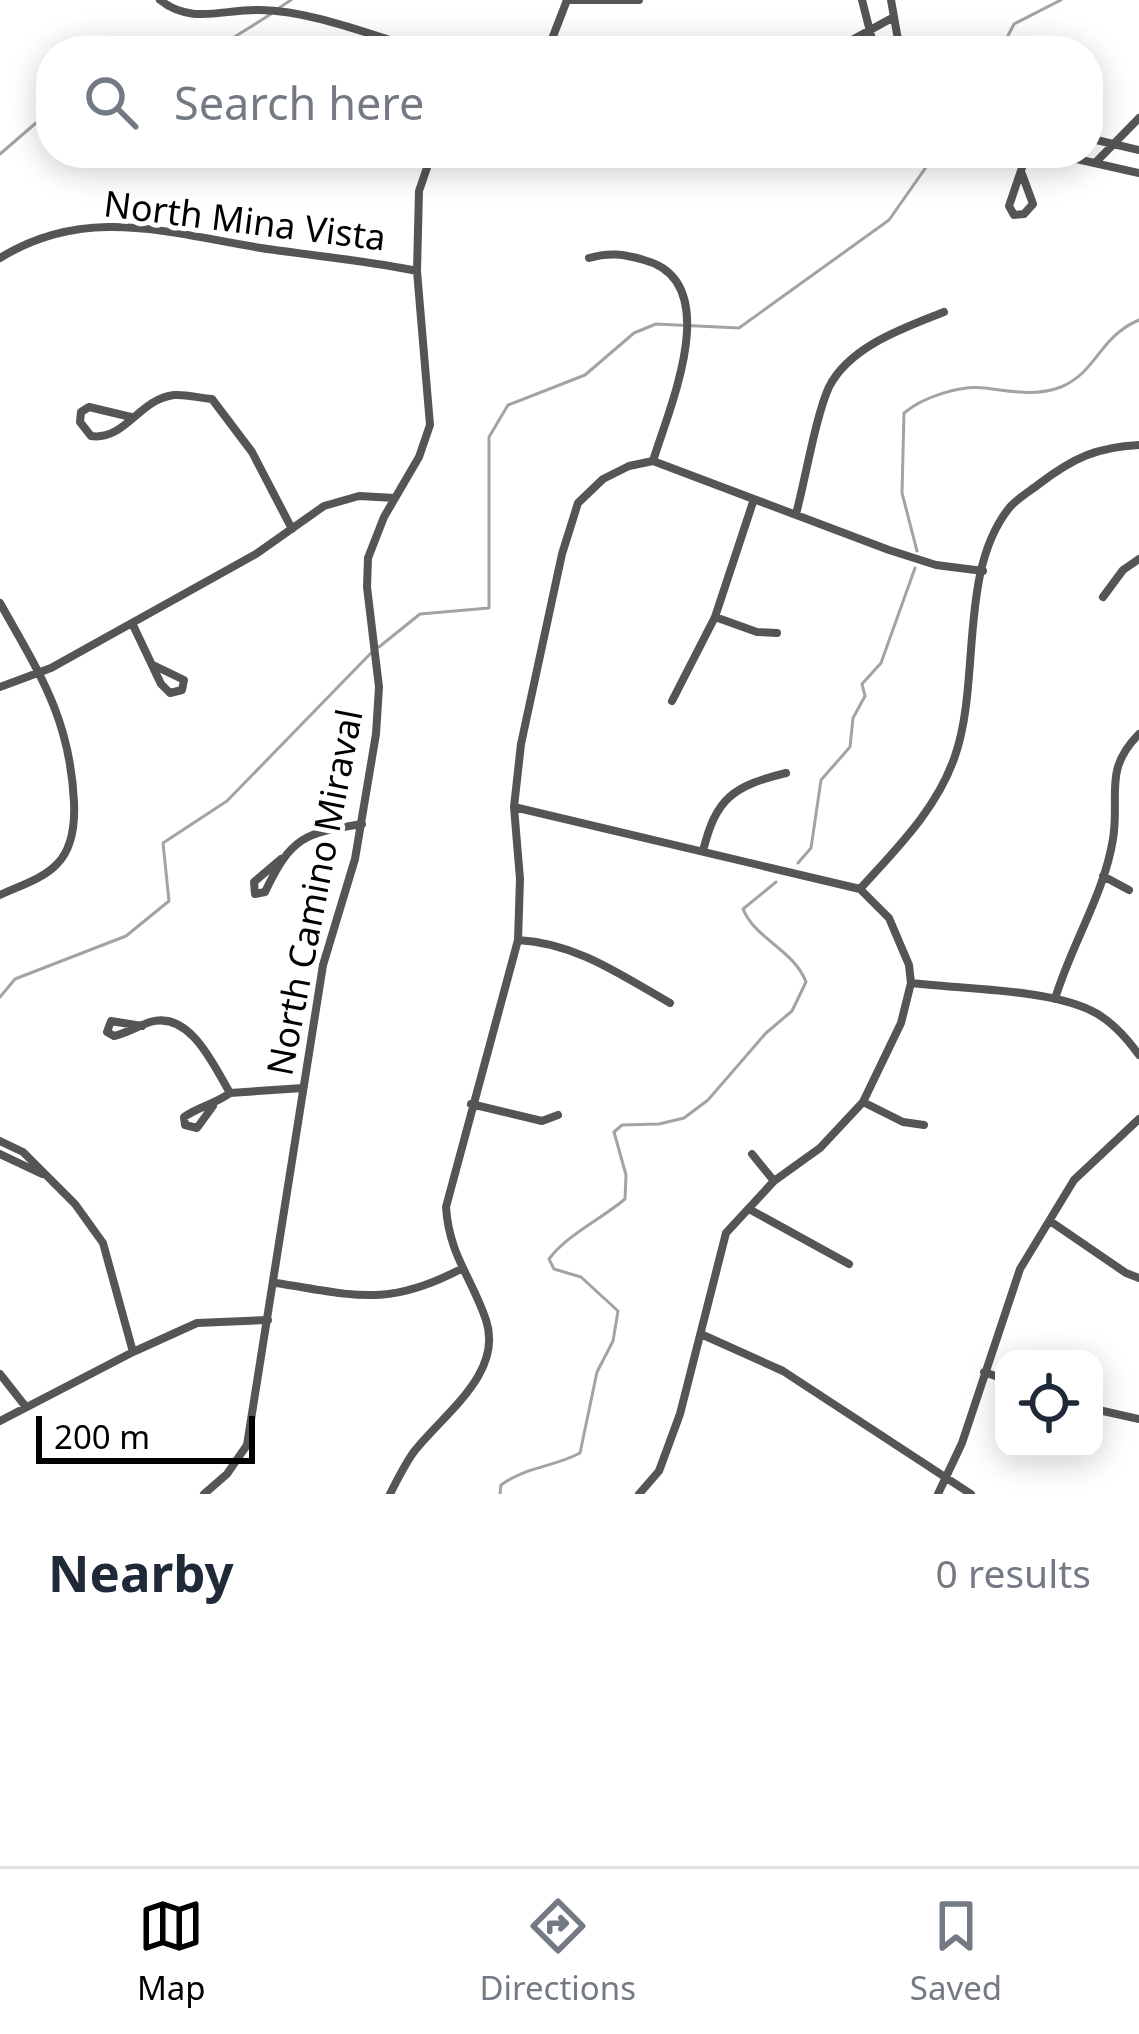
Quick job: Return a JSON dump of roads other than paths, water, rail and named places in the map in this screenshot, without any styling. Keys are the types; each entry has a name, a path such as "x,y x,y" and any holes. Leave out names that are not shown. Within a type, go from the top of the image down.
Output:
{"street":[{"path":"160,0 172,10 189,14 261,10 370,36"},
{"path":"553,36 569,0 640,0"},
{"path":"862,0 869,36"},
{"path":"891,0 896,36"},
{"path":"855,36 892,18"},
{"path":"1103,155 1139,118"},
{"path":"1103,141 1139,150"},
{"path":"1103,165 1139,173"},
{"name":"North Camino Miraval","path":"204,1494 227,1474 248,1445 326,951 351,876 379,701 367,568 377,533 419,458 431,416 419,332 417,271 418,191 426,168"},
{"path":"1022,174 1033,204 1024,214 1014,214 1009,206 1023,168"},
{"name":"North Mina Vista","path":"0,257 52,232 113,225 417,271"},
{"path":"589,258 608,252 650,261 674,275 689,305 683,362 653,461"},
{"path":"796,514 830,386 858,354 894,332 944,312"},
{"path":"130,417 89,407 80,422 91,436 107,438 119,432 130,417 171,395 212,399 252,452 292,529"},
{"path":"860,890 931,806 958,750 982,571 992,536 1011,505 1056,471 1103,447 1139,445"},
{"path":"390,1494 412,1455 487,1362 486,1319 448,1236 446,1207 518,940 520,878 514,807 521,744 562,554 578,503 603,479 653,461 889,550 936,565 982,571"},
{"path":"0,687 40,674 256,554 332,502 368,496 395,498"},
{"path":"672,701 715,617 754,499"},
{"path":"1103,597 1123,570 1139,559"},
{"path":"0,603 40,674 69,746 75,808 73,832 55,867 0,895"},
{"path":"715,617 757,632 777,633"},
{"path":"132,623 153,665"},
{"path":"1055,999 1114,837 1113,779 1122,751 1139,734"},
{"path":"703,851 723,799 757,780 786,773"},
{"path":"514,807 860,890 889,918 910,965 901,1023 862,1102 820,1148 774,1180 725,1233 703,1334 659,1471 639,1494"},
{"path":"281,860 265,892 255,894 254,882 308,835 362,824"},
{"path":"1103,876 1129,890"},
{"path":"518,940 536,940 590,957 670,1004"},
{"path":"910,983 1055,999 1092,1010 1125,1035 1139,1054"},
{"path":"142,1026 154,1020 178,1025 199,1040 230,1093"},
{"path":"213,1106 230,1093 303,1088"},
{"path":"862,1102 903,1122 924,1124"},
{"path":"471,1104 542,1121 557,1115"},
{"path":"938,1494 962,1443 1020,1269 1074,1180 1139,1119"},
{"path":"0,1141 23,1152 75,1204 103,1243 133,1352"},
{"path":"0,1154 43,1175"},
{"path":"752,1154 774,1180"},
{"path":"749,1209 849,1264"},
{"path":"1049,1221 1139,1278"},
{"path":"276,1282 393,1296 422,1289 460,1269"},
{"path":"0,1421 197,1323 268,1320"},
{"path":"703,1334 783,1371 971,1494"},
{"path":"984,1372 995,1376"},
{"path":"0,1374 26,1407"},
{"path":"1103,1411 1139,1419"}],"waterway":[{"path":"279,8 291,0"},
{"path":"1008,36 1014,24 1061,0"},
{"path":"236,36 271,14"},
{"path":"0,154 36,123"},
{"path":"379,647 420,614 489,608 489,437 508,405 585,375 634,333 656,324 739,328 889,220 925,168"},
{"path":"917,551 902,493 904,413 931,397 964,388 1032,393 1061,387 1083,373 1115,336 1139,320"},
{"path":"798,863 811,848 821,780 850,747 853,718 865,696 862,684 881,663 915,568"},
{"path":"0,997 15,979 126,936 169,901 163,843 227,801 371,653"},
{"path":"500,1494 501,1485 510,1479 580,1453 597,1372 613,1341 618,1311 581,1277 554,1269 549,1259 625,1199 626,1175 614,1132 622,1125 684,1118 708,1100 766,1033 792,1011 806,982 793,961 756,929 743,909 776,882"}]}
